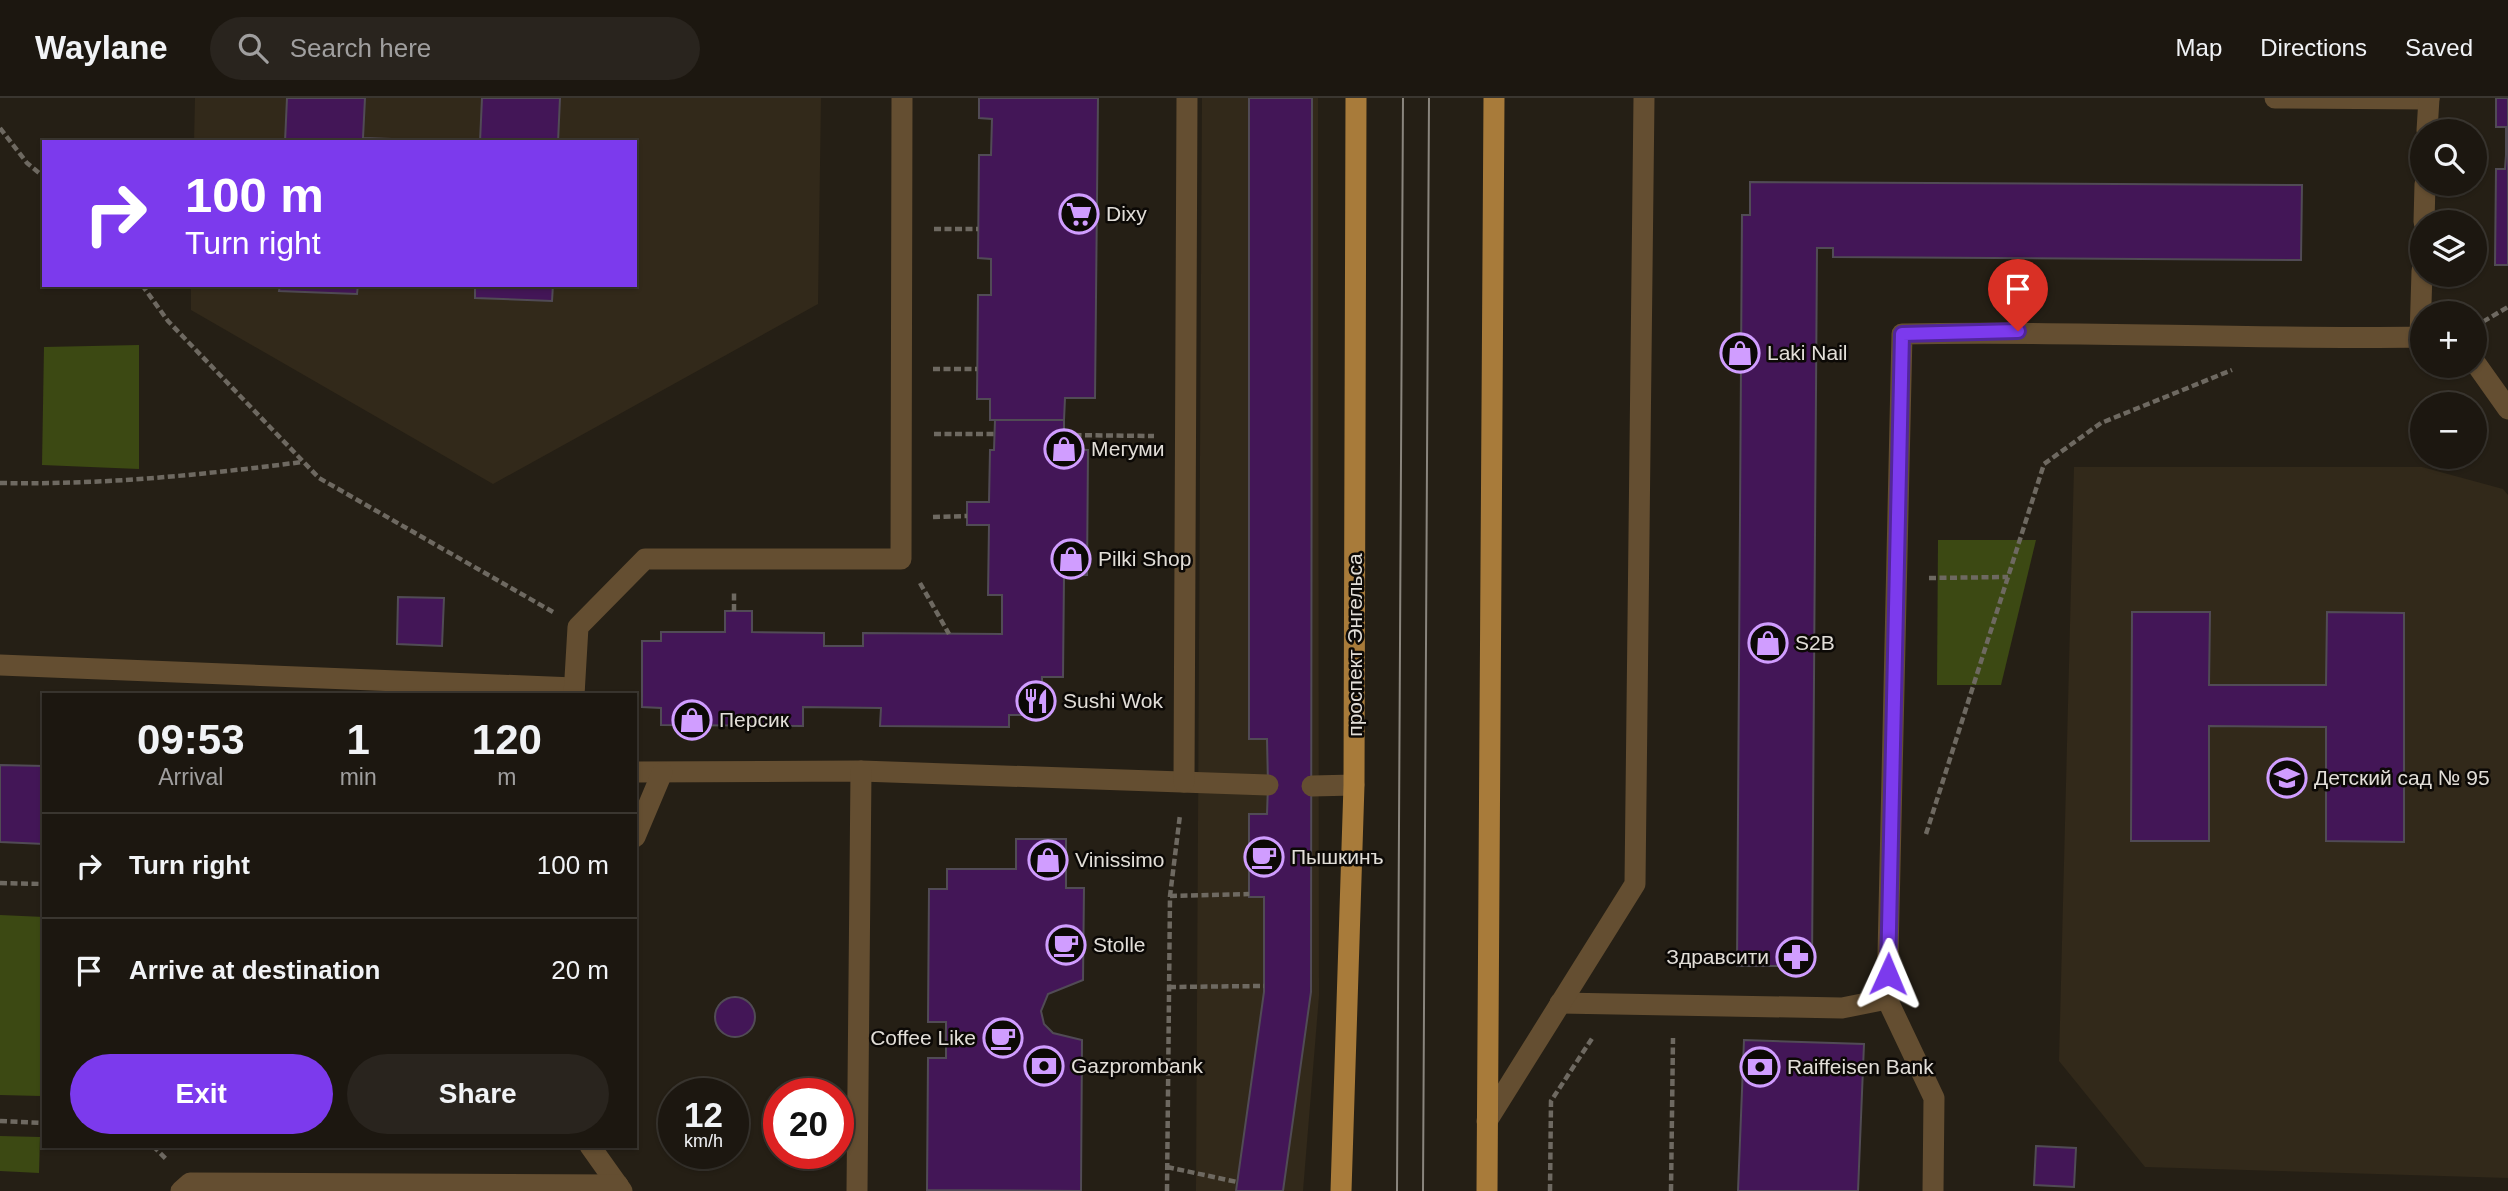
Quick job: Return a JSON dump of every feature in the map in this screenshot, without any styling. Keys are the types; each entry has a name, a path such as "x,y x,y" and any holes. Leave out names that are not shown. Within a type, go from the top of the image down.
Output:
{"main road":[{"name":"проспект Энгельса","path":"1341,1191 1354,785 1356,98"},
{"path":"1487,1191 1494,98"}],"street":[{"path":"0,665 574,692 578,626 645,559 901,559 902,98"},
{"path":"1184,782 1187,98"},
{"path":"1487,1121 1635,884 1644,98"},
{"path":"2275,98 2428,99 2427,119"},
{"path":"1933,1191 1934,1098 1887,999 1902,334 2018,331 2310,339 2410,337"},
{"path":"2486,378 2508,409"},
{"path":"857,1191 862,771"},
{"path":"637,772 862,771 1268,785"},
{"path":"637,832 662,773"},
{"path":"1312,786 1354,785"},
{"path":"1560,1003 1842,1008 1887,999"},
{"path":"591,1148 620,1188"},
{"path":"181,1191 190,1183 253,1188 620,1188"}],"path":[{"path":"0,128 27,163 42,175"},
{"path":"902,229 978,229"},
{"path":"144,287 169,321 318,478 578,626"},
{"path":"2487,319 2508,307"},
{"path":"901,369 977,369"},
{"path":"1890,873 1918,859 2044,464 2101,423 2236,369"},
{"path":"901,435 994,435"},
{"path":"1064,435 1185,435"},
{"path":"0,483 78,484 209,474 303,462"},
{"path":"914,572 949,634"},
{"path":"1897,578 2008,577"},
{"path":"1167,1191 1170,896 1184,782"},
{"path":"0,883 42,884"},
{"path":"1170,896 1249,894"},
{"path":"1169,986 1264,986"},
{"path":"1550,1191 1551,1101 1615,1004"},
{"path":"1671,1191 1674,1005"},
{"path":"0,1121 42,1123"},
{"path":"1167,1167 1237,1182"}],"shaded area":[{"path":"195,98 821,98 818,304 493,484 191,310 191,287 637,287 637,140 194,140"},
{"path":"1202,98 1318,98 1319,996 1303,1191 1196,1191"},
{"name":"Детский сад № 95","path":"2074,467 2410,467 2429,469 2503,489 2508,495 2508,1178 2145,1167 2059,1061"}],"green space":[{"path":"139,345 139,469 42,465 44,347"},
{"path":"1938,540 2036,540 2001,685 1937,685"},
{"path":"0,915 42,917 41,1096 0,1095"},
{"path":"0,1136 40,1137 39,1173 0,1171"}],"building":[{"path":"287,98 365,98 363,138 422,140 285,140"},
{"path":"482,98 560,98 558,140 480,140"},
{"path":"979,98 1098,98 1095,398 1065,398 1064,420 990,420 990,399 977,399 978,295 991,295 991,259 978,258 979,155 991,155 992,119 979,118"},
{"path":"1249,98 1312,98 1311,992 1283,1191 1236,1191 1264,992 1264,897 1249,897 1249,814 1267,814 1268,785 1267,739 1249,739"},
{"path":"2496,98 2508,98 2508,265 2495,265 2496,169 2505,169 2506,155 2506,127 2496,127"},
{"path":"1750,182 2302,185 2301,260 1833,257 1833,248 1817,248 1812,966 1737,966 1742,215 1750,215"},
{"path":"280,287 358,287 357,294 279,291"},
{"path":"475,287 553,287 552,301 475,298"},
{"path":"995,420 1064,420 1064,449 1088,450 1087,575 1064,575 1063,677 1042,677 1042,715 1009,715 1009,727 880,726 881,708 803,707 803,726 661,725 661,708 642,707 642,641 661,641 661,632 725,632 725,611 752,611 752,632 824,633 824,646 863,646 863,633 1002,634 1002,595 988,595 989,525 967,525 967,502 989,502 990,450 994,450"},
{"path":"398,597 444,598 442,646 397,644"},
{"path":"2132,612 2210,612 2209,685 2326,685 2327,612 2404,613 2404,842 2326,841 2326,727 2209,726 2209,841 2131,841"},
{"path":"0,765 42,766 42,844 0,842"},
{"path":"1016,839 1066,839 1066,888 1084,888 1083,980 1048,994 1041,1011 1044,1024 1053,1033 1082,1040 1081,1191 927,1190 928,1058 946,1058 946,1022 928,1022 929,889 947,889 947,869 1016,869"},
{"path":"735,997 749,1003 755,1017 749,1031 735,1037 721,1031 715,1017 721,1003"},
{"path":"1744,1040 1864,1044 1858,1191 1738,1191"},
{"path":"2036,1146 2076,1148 2074,1187 2034,1185"}],"tram line":[{"path":"1397,1191 1403,98"},
{"path":"1423,1191 1429,98"}],"place":[{"name":"Dixy","path":"1079,214"},
{"name":"Laki Nail","path":"1740,353"},
{"name":"Мегуми","path":"1064,449"},
{"name":"Pilki Shop","path":"1071,559"},
{"name":"S2B","path":"1768,643"},
{"name":"Sushi Wok","path":"1036,701"},
{"name":"Персик","path":"692,720"},
{"name":"Детский сад № 95","path":"2287,778"},
{"name":"Пышкинъ","path":"1264,857"},
{"name":"Vinissimo","path":"1048,860"},
{"name":"Stolle","path":"1066,945"},
{"name":"Здравсити","path":"1796,957"},
{"name":"Coffee Like","path":"1003,1038"},
{"name":"Gazprombank","path":"1044,1066"},
{"name":"Raiffeisen Bank","path":"1760,1067"}],"route":[{"path":"1888,974 1902,334 2018,331"}]}
